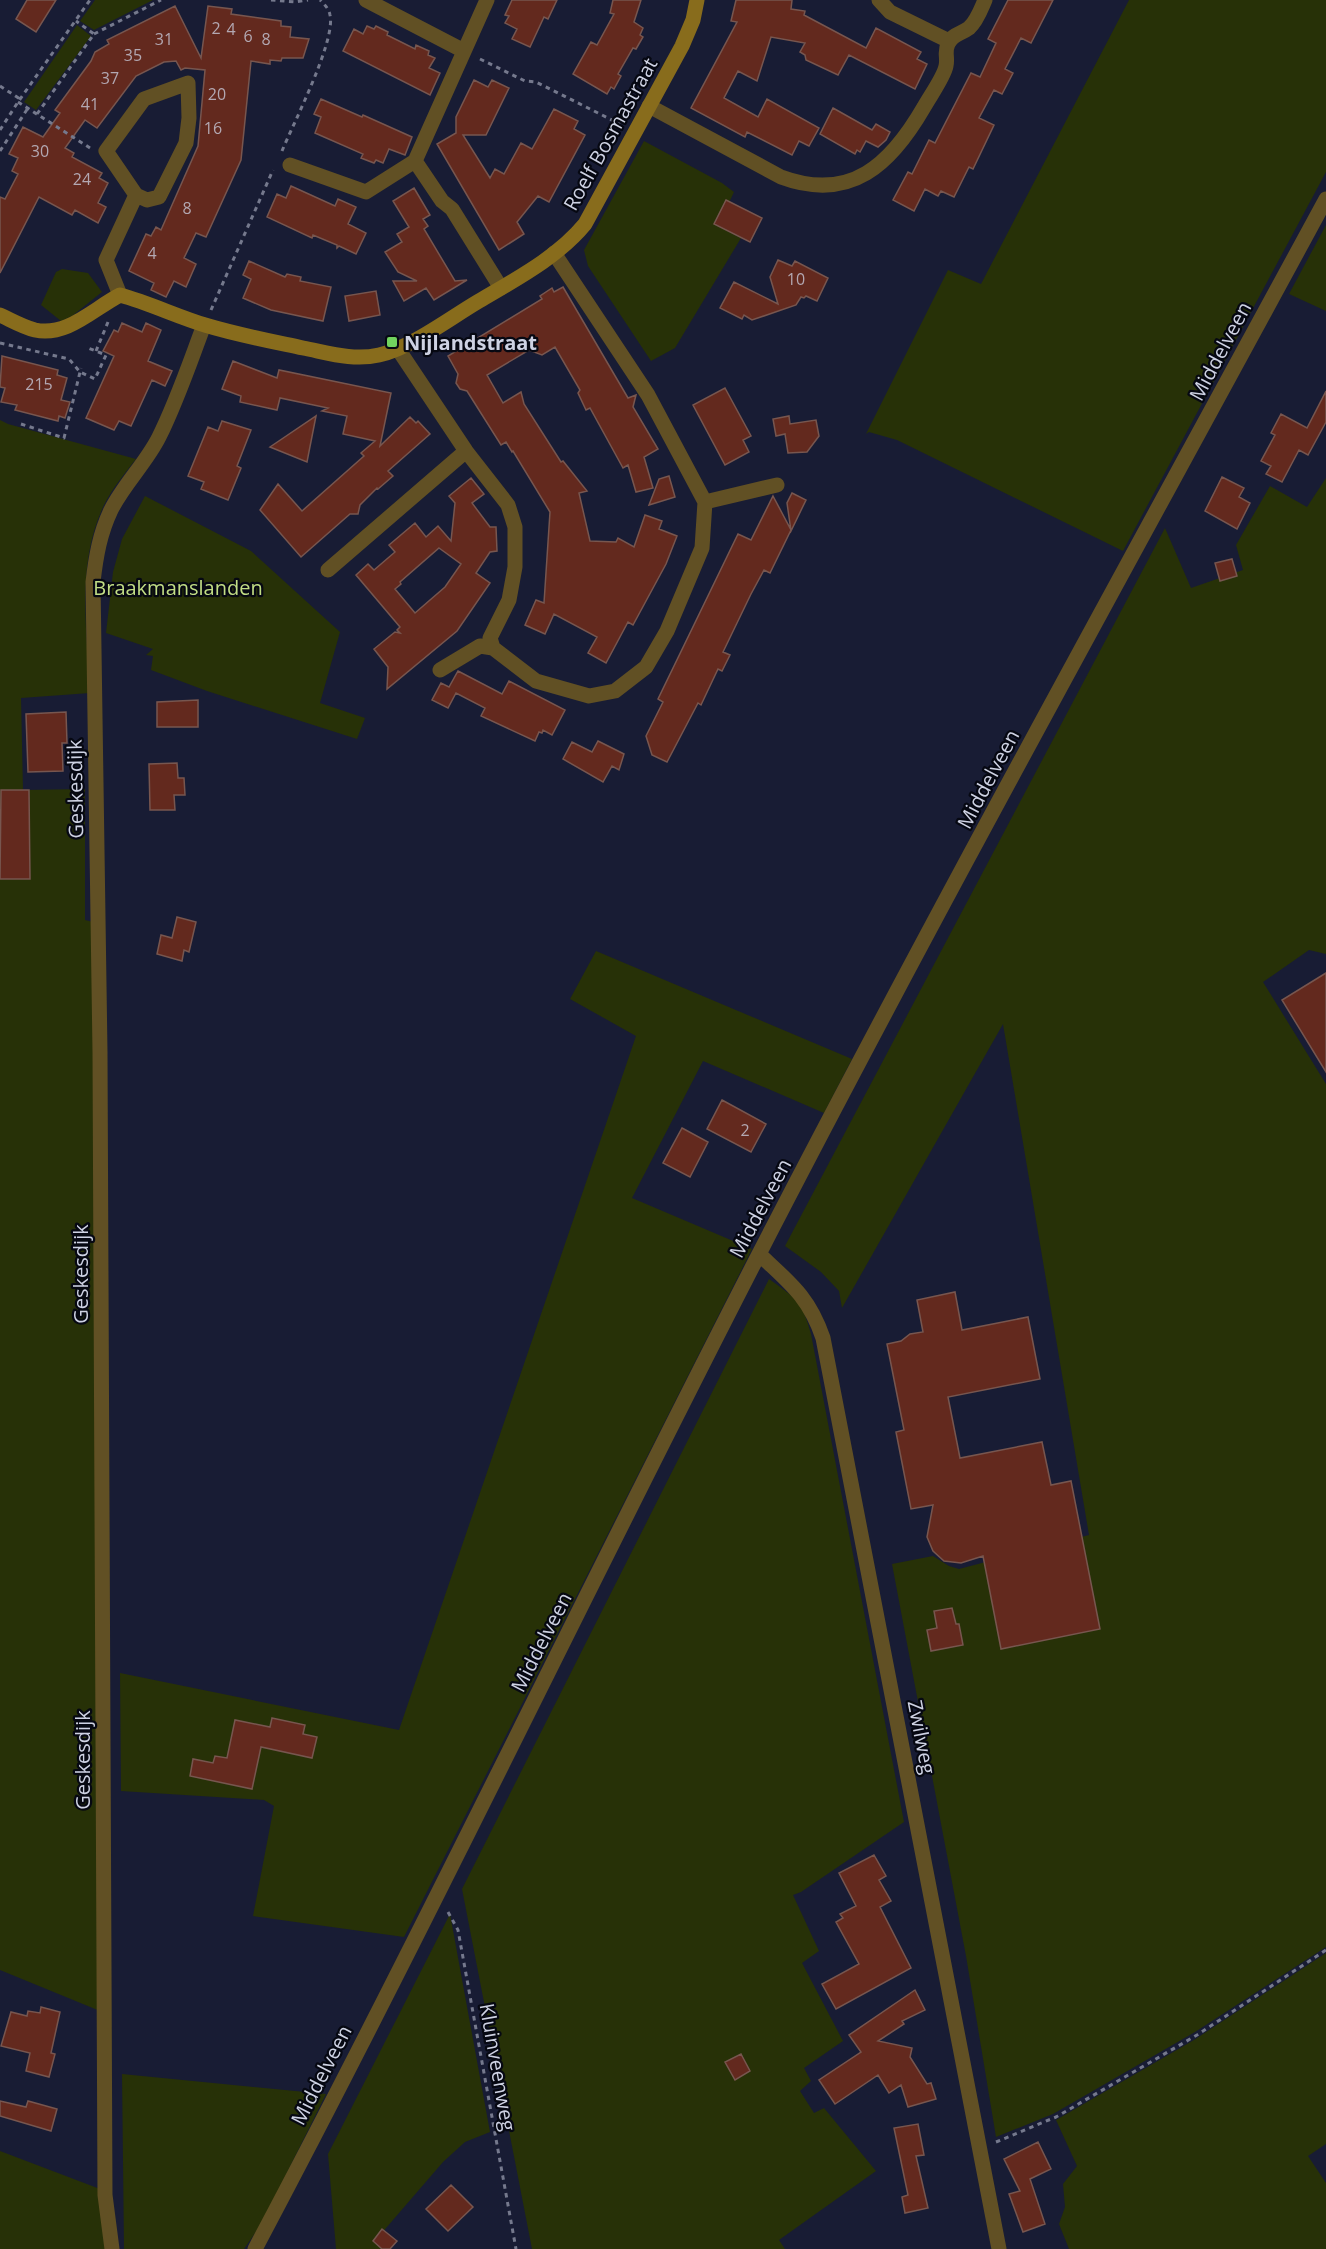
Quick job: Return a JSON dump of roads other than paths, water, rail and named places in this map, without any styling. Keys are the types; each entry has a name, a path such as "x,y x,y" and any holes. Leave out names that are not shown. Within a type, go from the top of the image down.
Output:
{"street":[{"path":"366,0 464,51"},
{"path":"290,165 366,192 415,161 487,0"},
{"name":"Roelf Bosmastraat","path":"120,295 204,325 252,338 354,358 381,355 398,349 501,288 574,237 585,224 682,46 693,20 697,0"},
{"path":"879,0 890,12 949,41"},
{"path":"649,106 794,182 837,185 861,178 875,168 913,127 946,66 945,52 949,41 969,27 985,0"},
{"path":"188,83 189,118 186,143 159,197 147,200 136,195 106,151 144,99 188,83"},
{"path":"415,161 442,201 452,209 501,288"},
{"path":"0,315 34,330 49,331 69,327 120,295 106,260 136,195"},
{"name":"Middelveen","path":"255,2249 436,1896 759,1254 936,920 1326,199"},
{"path":"440,670 480,646 493,648 536,681 589,696 615,692 646,667 667,631 702,548 705,502 648,395 554,253"},
{"name":"Geskesdijk","path":"112,2249 105,2195 100,1052 93,582 100,536 112,508 147,459 159,436 204,325"},
{"path":"398,349 466,451 508,505 515,527 515,567 509,600 490,638 493,648"},
{"path":"328,570 466,451"},
{"path":"705,502 777,485"},
{"name":"Zwilweg","path":"759,1254 800,1292 816,1316 823,1338 999,2249"}],"place":[{"name":"Nijlandstraat","path":"392,342"}],"park label":[{"name":"Braakmanslanden","path":"178,587"}]}
